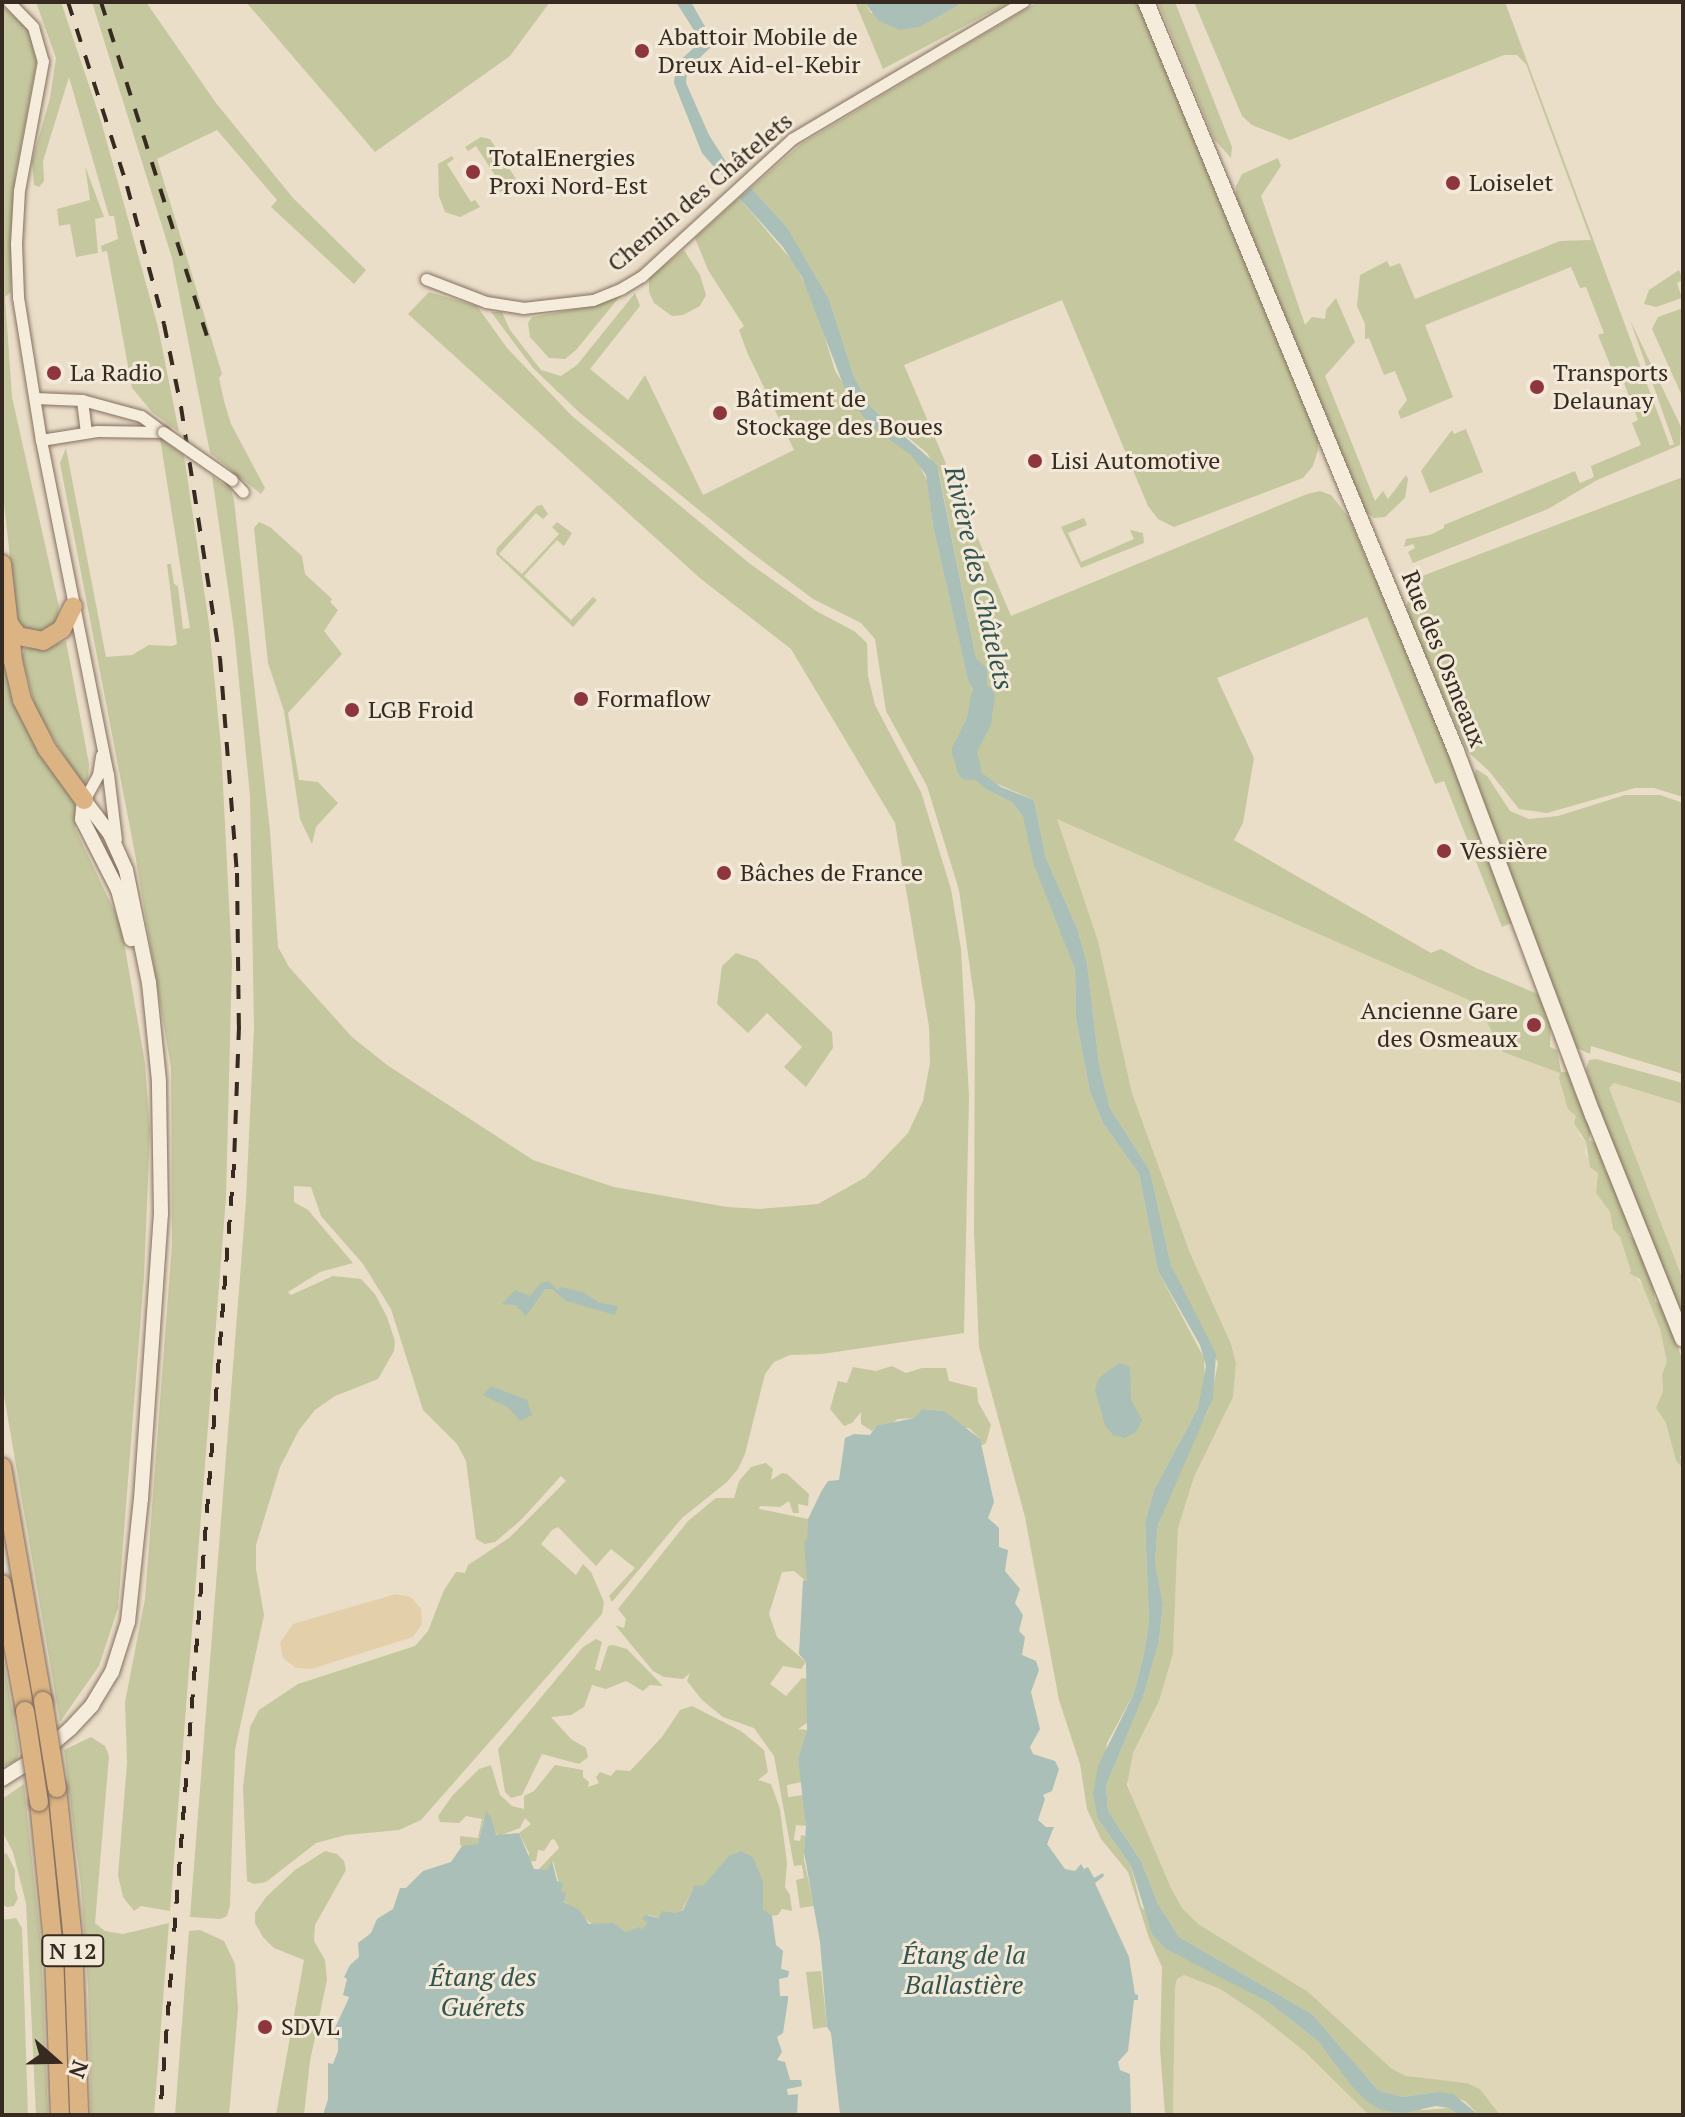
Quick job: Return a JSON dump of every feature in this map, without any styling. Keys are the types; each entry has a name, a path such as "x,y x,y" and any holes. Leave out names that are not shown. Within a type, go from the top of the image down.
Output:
{"highway":[{"path":"2,564 18,684 28,714 47,749 84,800"},
{"path":"8,622 18,636 43,641 62,629 73,606"},
{"name":"N 12","path":"2,1467 57,1788 74,1965 79,2115"},
{"name":"N 12","path":"2,1584 39,1802 54,1953 60,2115"}],"main road":[{"name":"Rue des Osmeaux","path":"1146,2 1439,709 1593,1115 1683,1339"}],"street":[{"path":"9,2 33,27 43,61 22,162 16,244 18,297 41,440 108,774 116,845"},
{"name":"Chemin des Châtelets","path":"426,279 504,306 538,308 593,300 642,276 800,133 1023,2"},
{"path":"35,398 82,400 141,416 232,480 243,492"},
{"path":"82,400 86,432"},
{"path":"41,440 86,432 163,432"},
{"path":"101,751 98,775 84,800 82,819 125,911 159,1081"},
{"path":"2,1779 45,1750 88,1710 112,1672 126,1633 141,1499 160,1241 159,1081 149,983 126,870 116,845 84,800"}],"shaded area":[{"path":"1056,818 1470,1000 1482,1013 1503,1052 1561,1073 1559,1079 1565,1100 1576,1116 1579,1135 1586,1142 1585,1153 1598,1173 1596,1193 1610,1212 1613,1229 1620,1237 1631,1271 1647,1292 1660,1329 1667,1362 1662,1374 1663,1391 1656,1408 1666,1423 1676,1461 1683,1468 1683,2115 1500,2115 1480,2089 1467,2083 1406,2076 1392,2069 1307,1992 1198,1924 1182,1908 1171,1888 1132,1797 1126,1775 1133,1753 1159,1701 1173,1654 1178,1528 1194,1477 1233,1397 1236,1363 1231,1344 1190,1253 1132,1093 1098,941"},
{"path":"1614,1083 1683,1104 1683,1280 1609,1088"},
{"path":"1184,1975 1220,1989 1259,2015 1304,2051 1369,2115 1173,2115 1175,1987 1177,1979"}],"green space":[{"path":"36,2 61,2 101,121 158,327 179,432 152,412 132,388 107,251 102,252 101,246 118,239 114,216 109,216 69,77 43,161 44,181 39,187 34,185 32,161 50,98 56,58"},
{"path":"92,2 146,2 216,103 293,198 366,270 354,284 271,207 277,200 217,130 157,159 222,374 219,378 231,424 265,488 261,494 210,453 172,258"},
{"path":"246,2 550,2 510,56 375,152"},
{"path":"855,2 864,2 871,13 922,26 964,2 1010,2 883,69"},
{"path":"1038,2 1140,2 1318,438 1318,450 1313,466 1303,478 1174,527 1158,519 1148,506 1062,300 904,365 1011,616 1307,494 1320,491 1331,495 1350,519 1373,575 1388,598 1514,922 1502,927 1444,781 1435,784 1367,617 1217,678 1254,758 1243,823 1234,840 1431,953 1441,949 1476,968 1540,995 1551,1014 1550,1047 1557,1050 1561,1072 1567,1072 1574,1082 1572,1086 1591,1130 1589,1140 1597,1144 1605,1170 1615,1182 1619,1204 1628,1221 1629,1235 1637,1242 1651,1276 1655,1301 1663,1307 1683,1361 1683,1454 1680,1456 1683,1468 1676,1461 1666,1423 1656,1408 1663,1391 1662,1374 1667,1362 1660,1329 1640,1279 1629,1273 1631,1271 1620,1237 1613,1229 1610,1212 1596,1193 1598,1173 1590,1167 1586,1142 1574,1123 1576,1116 1568,1109 1560,1073 1503,1052 1482,1013 1469,1000 1057,819 1098,941 1132,1093 1190,1253 1231,1344 1236,1363 1233,1397 1194,1477 1178,1528 1173,1654 1159,1701 1133,1753 1127,1785 1171,1888 1182,1908 1198,1924 1308,1992 1392,2069 1406,2076 1467,2083 1480,2089 1500,2115 1479,2115 1465,2101 1437,2092 1402,2097 1378,2090 1312,2014 1179,1937 1158,1904 1141,1861 1108,1811 1106,1786 1143,1697 1159,1641 1163,1604 1155,1562 1158,1526 1169,1492 1209,1408 1218,1363 1171,1265 1150,1171 1110,1108 1099,1064 1087,963 1077,928 1046,858 1034,800 991,781 979,771 972,757 974,741 982,733 987,668 976,658 939,473 927,453 871,407 854,377 829,299 787,227 751,188 801,144"},
{"path":"1158,2 1175,2 1232,147 1231,158 1214,139"},
{"path":"1194,2 1505,2 1670,446 1674,444 1630,320 1681,427 1680,445 1597,480 1548,509 1413,563 1408,552 1415,548 1413,544 1404,547 1406,539 1430,535 1444,528 1444,525 1575,471 1580,483 1594,477 1591,466 1641,445 1632,423 1638,420 1621,375 1615,377 1598,335 1604,333 1586,287 1580,288 1571,267 1425,325 1453,397 1401,419 1398,412 1407,400 1395,371 1384,375 1369,338 1365,339 1365,324 1357,306 1360,275 1387,261 1390,267 1400,263 1415,299 1560,241 1591,240 1526,64 1517,55 1504,55 1290,140 1252,125 1242,116"},
{"path":"2,6 29,29 37,60 15,177 11,292 5,297 12,397 59,607 57,622 45,632 25,629 17,621 2,485"},
{"path":"481,137 490,139 516,179 501,193 496,187 500,183 476,146 468,151 465,147"},
{"path":"452,156 454,159 447,164 471,202 475,200 480,207 460,217 445,212 439,196 438,164"},
{"path":"1278,158 1281,166 1261,196 1305,325 1312,317 1325,319 1326,310 1336,298 1355,342 1325,376 1375,501 1383,491 1388,499 1406,475 1408,479 1405,498 1385,517 1374,518 1365,511 1235,200 1236,186 1242,174"},
{"path":"85,166 104,217 95,219 98,253 76,257 70,224 59,226 57,209 90,200"},
{"path":"739,198 794,263 815,304 835,371 871,426 903,447 916,460 927,480 933,526 968,679 978,703 968,736 958,739 986,789 1013,803 1023,817 1075,969 1076,1019 1090,1092 1103,1123 1139,1174 1158,1271 1204,1358 1205,1385 1198,1408 1154,1490 1145,1522 1149,1622 1134,1693 1107,1743 1098,1819 1131,1866 1141,1907 1225,1979 1268,2002 1319,2042 1365,2100 1424,2110 1449,2108 1458,2115 1369,2115 1304,2051 1259,2015 1220,1989 1184,1975 1177,1979 1175,1987 1173,2115 1165,2115 1160,2048 1162,1967 1149,1938 1128,1872 1101,1839 1087,1809 1080,1764 1059,1700 1025,1517 979,1347 974,1232 975,1004 959,890 927,786 886,711 875,639 861,623 813,599 748,550 580,413 533,368 491,312 502,312 510,330 541,370 561,376 577,365 635,293 640,306 590,369 628,400 645,375 703,495 794,450 747,352 739,330 744,326 708,270 695,238"},
{"path":"684,250 700,275 706,295 700,306 683,315 672,316 654,303 649,292 649,278"},
{"path":"1679,270 1683,280 1677,283 1682,298 1656,307 1644,304 1649,290"},
{"path":"429,292 477,306 507,348 572,416 749,563 816,611 854,631 867,643 868,676 875,705 921,792 951,889 961,949 969,1096 964,1333 822,1354 790,1355 774,1362 765,1374 745,1454 738,1469 727,1482 682,1518 612,1602 609,1596 635,1568 611,1549 596,1566 558,1527 552,1530 541,1544 576,1575 583,1564 591,1572 604,1602 602,1614 421,1820 399,1830 346,1835 316,1843 266,1882 254,1884 247,1881 243,1788 250,1727 259,1710 298,1684 415,1646 428,1631 444,1590 456,1572 465,1573 468,1565 509,1538 566,1481 561,1476 521,1520 495,1542 485,1544 476,1539 466,1461 457,1444 423,1410 391,1309 363,1264 321,1216 311,1187 294,1186 294,1202 308,1210 353,1263 320,1272 288,1292 291,1295 333,1276 361,1279 375,1294 387,1317 395,1341 394,1351 378,1379 335,1396 315,1410 299,1430 280,1467 256,1545 256,1569 264,1615 235,1750 230,1906 227,1916 220,1919 190,1917 246,1200 254,1028 250,796 234,630 212,476 231,490 234,500 270,831 278,947 289,967 352,1037 387,1065 533,1160 614,1187 727,1207 760,1209 818,1204 866,1177 908,1133 923,1101 930,1063 929,1027 895,823 791,649 701,579 408,314"},
{"path":"621,295 565,359 549,358 530,337 528,323 532,317 593,306"},
{"path":"1683,308 1683,398 1652,329 1658,317"},
{"path":"1466,429 1483,472 1430,493 1421,471 1452,430 1454,434"},
{"path":"160,438 184,455 209,624 221,746 232,962 226,1197 170,1911 141,1906 134,1911 123,1897 118,1875 127,1763 125,1702 145,1599 172,1244 171,1068 135,854 60,463 66,448 106,657 132,655 149,645 172,646 177,644 167,564 171,564 174,584 178,586 183,629 190,628"},
{"path":"1683,477 1683,797 1654,788 1635,788 1547,813 1519,809 1489,771 1467,751 1409,618 1410,588 1417,578"},
{"path":"542,505 548,514 543,519 536,513 499,554 522,574 559,534 552,527 557,522 572,533 564,546 557,540 524,576 571,620 593,597 597,600 573,627 496,554 497,548 537,506"},
{"path":"1084,518 1087,525 1068,533 1081,562 1134,539 1130,530 1143,533 1144,543 1081,568 1061,527"},
{"path":"259,522 270,527 302,556 305,574 332,599 330,602 338,610 324,631 342,654 288,713 299,780 318,782 338,803 316,827 312,844 300,819 284,711 268,663 254,528"},
{"path":"2,624 16,704 36,746 75,799 75,828 121,925 145,1063 150,1131 144,1276 118,1608 99,1666 60,1722 2,1384"},
{"path":"66,641 89,764 88,779 82,785 36,710 22,656 25,648 46,648"},
{"path":"1476,769 1487,776 1510,811 1529,819 1558,816 1625,795 1660,795 1683,803 1683,1074 1591,1046 1590,1054 1577,1048 1479,793 1474,777"},
{"path":"736,953 757,960 832,1032 833,1048 806,1087 784,1067 802,1047 767,1013 748,1033 717,1004 722,966"},
{"path":"1596,1059 1683,1083 1683,1104 1614,1083 1609,1088 1683,1280 1683,1324 1598,1109 1586,1069 1589,1060"},
{"path":"892,1366 906,1373 922,1368 946,1368 949,1381 977,1388 978,1402 991,1425 986,1443 980,1446 980,1439 969,1428 962,1428 944,1411 922,1409 914,1418 898,1419 888,1426 876,1426 872,1431 861,1424 861,1412 852,1423 844,1426 830,1409 838,1381 847,1383 853,1367 876,1371"},
{"path":"766,1463 773,1469 771,1480 782,1473 787,1474 809,1494 808,1506 798,1504 799,1513 793,1513 789,1501 780,1507 760,1506 759,1509 808,1519 807,1582 794,1571 782,1572 769,1614 777,1637 806,1662 801,1669 783,1666 770,1684 786,1696 802,1678 807,1679 807,1723 798,1729 807,1730 798,1758 802,1782 787,1785 788,1797 804,1795 806,1826 796,1825 794,1840 800,1841 801,1835 805,1836 804,1860 814,1906 800,1908 796,1880 804,1878 802,1865 794,1866 774,1756 754,1728 723,1717 702,1700 687,1681 690,1673 683,1679 664,1677 653,1671 615,1625 624,1628 626,1619 618,1609 688,1521 716,1498 734,1498 739,1481 751,1467"},
{"path":"596,1639 602,1642 595,1669 600,1671 608,1646 613,1645 627,1649 663,1686 650,1685 643,1691 626,1681 606,1689 592,1685 584,1707 571,1715 551,1717 571,1739 586,1748 588,1757 579,1764 542,1754 522,1795 511,1798 505,1792 498,1749 583,1647"},
{"path":"2,1650 19,1752 17,1760 2,1767"},
{"path":"692,1706 741,1731 764,1750 768,1772 758,1780 771,1784 780,1809 787,1863 785,1887 790,1895 792,1911 782,1909 778,1915 769,1916 763,1909 763,1894 751,1859 741,1852 703,1887 695,1886 682,1910 660,1918 643,1917 647,1923 643,1932 626,1932 614,1923 594,1926 564,1901 553,1861 547,1870 537,1871 559,1848 555,1840 552,1839 544,1851 538,1850 536,1861 528,1862 529,1853 519,1833 531,1824 525,1818 520,1828 499,1836 493,1832 491,1817 484,1818 478,1844 467,1848 460,1845 460,1836 478,1838 482,1819 466,1816 459,1823 440,1822 438,1816 452,1796 479,1769 491,1765 500,1795 512,1806 524,1809 524,1796 534,1791 555,1765 583,1770 588,1787 599,1783 596,1777 600,1772 611,1776 616,1770 630,1771 662,1737 680,1710"},
{"path":"91,1737 105,1746 109,1756 95,1923 105,1931 123,1934 169,1923 154,2115 91,2115 88,1987 81,1887 64,1750"},
{"path":"24,1784 41,1945 48,2115 36,2115 26,1903 13,1852 2,1831 2,1799"},
{"path":"325,1851 337,1854 344,1861 346,1870 315,1925 314,1941 325,1960 327,1980 310,2061 304,2115 276,2115 304,1960 274,1948 255,1923 255,1913 266,1897 295,1870"},
{"path":"3,1853 7,1854 15,1870 18,1898 14,1906 7,1907 2,1904"},
{"path":"16,1918 22,1928 28,2115 2,2115 2,1920"},
{"path":"200,1930 224,1941 235,1964 238,2009 229,2115 175,2115 189,1931"},
{"path":"821,1971 827,2027 813,2029 806,1972"}],"sand":[{"path":"396,1594 411,1597 421,1609 422,1624 413,1637 311,1669 296,1668 283,1658 280,1643 293,1624"}],"water":[{"path":"676,2 691,2 712,39 711,47 687,70 686,83 709,135 735,176 728,183 702,153 674,83 676,64 697,45 699,38"},
{"path":"864,2 964,2 922,26 900,30 879,21"},
{"path":"751,188 787,227 829,299 854,377 871,407 937,465 976,658 987,668 987,712 981,733 972,727 977,698 968,680 933,526 926,475 911,455 871,426 848,397 802,277 783,247 739,198"},
{"path":"968,736 974,741 972,757 979,771 1001,787 1034,800 1046,858 1077,928 1087,963 1099,1064 1110,1108 1150,1171 1171,1265 1216,1354 1213,1398 1158,1525 1155,1562 1163,1604 1159,1641 1143,1697 1106,1786 1108,1811 1141,1861 1158,1904 1179,1937 1312,2014 1378,2090 1402,2097 1437,2092 1453,2094 1479,2115 1458,2115 1449,2108 1436,2106 1404,2113 1381,2110 1365,2100 1351,2085 1319,2042 1268,2002 1166,1949 1152,1934 1131,1866 1098,1819 1093,1794 1098,1766 1134,1693 1149,1622 1145,1522 1154,1490 1198,1408 1206,1366 1200,1345 1158,1271 1139,1174 1103,1123 1090,1092 1076,1019 1075,969 1034,865 1023,817 1013,803 986,789 956,764 958,738"},
{"path":"548,1281 558,1290 561,1287 582,1292 600,1303 618,1306 615,1315 566,1301 552,1289 545,1289 526,1316 516,1305 502,1304 515,1290 530,1296 541,1283"},
{"path":"1119,1363 1130,1367 1131,1400 1142,1420 1136,1432 1124,1438 1113,1435 1105,1425 1095,1390 1099,1378"},
{"path":"491,1386 527,1400 532,1415 520,1421 509,1408 483,1395"},
{"name":"Étang de la Ballastière","path":"922,1409 944,1411 980,1439 994,1502 988,1518 999,1528 999,1547 1008,1550 1005,1571 1020,1589 1015,1603 1023,1615 1019,1631 1025,1637 1022,1655 1036,1661 1039,1670 1031,1692 1040,1729 1030,1747 1033,1754 1055,1761 1059,1769 1052,1791 1043,1795 1045,1799 1038,1820 1046,1827 1054,1827 1047,1844 1065,1869 1075,1871 1081,1864 1084,1869 1088,1867 1094,1878 1103,1873 1104,1876 1095,1883 1129,1957 1135,1994 1138,1995 1138,2000 1134,2000 1128,2051 1118,2062 1120,2070 1130,2074 1131,2115 840,2115 831,2033 827,2027 820,1942 804,1852 806,1826 798,1758 807,1730 806,1662 799,1654 803,1580 807,1581 804,1542 807,1540 808,1519 821,1492 828,1481 839,1480 845,1438 854,1434 870,1435 876,1426 914,1418"},
{"name":"Étang des Guérets","path":"486,1811 496,1835 519,1833 534,1869 547,1870 552,1861 557,1881 563,1883 561,1891 566,1893 564,1902 579,1910 589,1924 614,1923 626,1932 640,1927 642,1930 647,1923 642,1918 646,1915 659,1918 662,1911 674,1913 683,1910 695,1885 703,1886 729,1856 741,1851 753,1857 763,1882 763,1909 772,1916 776,1945 783,1951 781,1969 789,1971 788,1977 779,1979 780,1996 788,1996 788,2000 783,2033 777,2037 782,2052 777,2060 785,2062 790,2080 801,2080 802,2086 787,2089 788,2095 798,2094 797,2115 323,2115 328,2099 328,2063 333,2064 338,2051 338,2040 328,2036 328,2033 335,2028 349,1997 343,1995 347,1979 344,1977 359,1957 358,1943 371,1933 377,1919 393,1909 400,1888 406,1888 423,1871 451,1862 462,1846 478,1844"}],"waterway":[{"name":"Rivière des Châtelets","path":"969,768 964,751 979,721 983,697"}],"railway":[{"path":"68,2 127,186 164,324 181,407 220,658 237,873 239,1026 234,1164 160,2115"},
{"path":"101,2 209,342"}],"place":[{"name":"Abattoir Mobile de Dreux Aid-el-Kebir","path":"642,51"},
{"name":"TotalEnergies Proxi Nord-Est","path":"473,172"},
{"name":"Loiselet","path":"1453,183"},
{"name":"La Radio","path":"54,373"},
{"name":"Transports Delaunay","path":"1537,387"},
{"name":"Bâtiment de Stockage des Boues","path":"720,413"},
{"name":"Lisi Automotive","path":"1035,461"},
{"name":"Formaflow","path":"581,699"},
{"name":"LGB Froid","path":"352,710"},
{"name":"Vessière","path":"1444,851"},
{"name":"Bâches de France","path":"724,873"},
{"name":"Ancienne Gare des Osmeaux","path":"1534,1025"},
{"name":"SDVL","path":"265,2027"}]}
